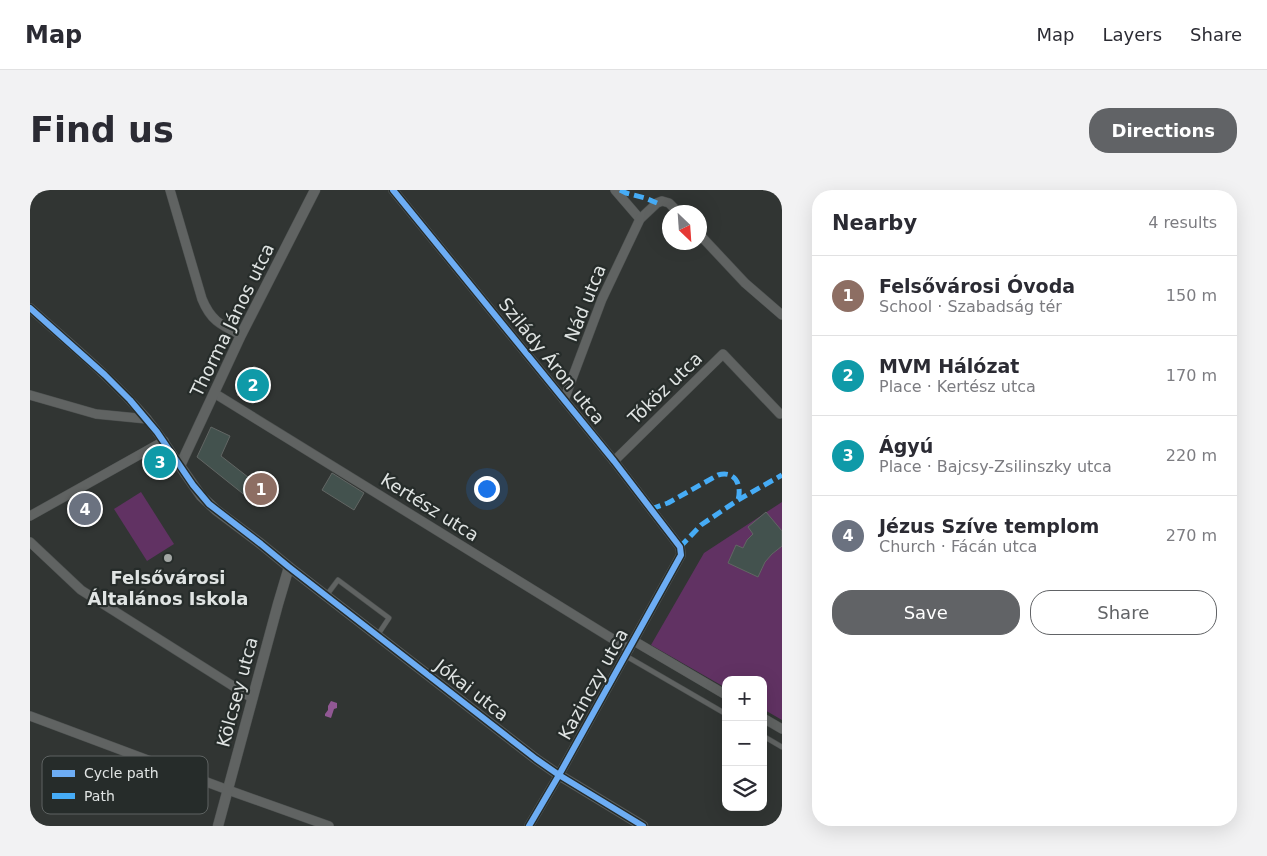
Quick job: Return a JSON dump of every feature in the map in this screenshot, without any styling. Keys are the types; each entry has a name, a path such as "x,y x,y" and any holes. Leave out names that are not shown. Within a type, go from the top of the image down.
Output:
{"street":[{"path":"170,190 202,299 207,310 224,327 241,335"},
{"name":"Thorma János utca","path":"180,466 241,335 315,190"},
{"name":"Szilády Áron utca","path":"393,190 614,460 680,547 681,555"},
{"path":"615,190 640,220 657,203 662,201 671,205"},
{"name":"Nád utca","path":"564,400 602,299 640,220"},
{"path":"707,242 745,283 782,315"},
{"path":"30,308 130,400 164,442 180,466"},
{"name":"Tóköz utca","path":"614,460 723,354 780,414"},
{"name":"Kertész utca","path":"214,392 629,648 722,693"},
{"path":"30,395 96,414 146,419"},
{"path":"30,516 164,442"},
{"name":"Jókai utca","path":"180,466 209,504 377,636 536,759 643,826"},
{"path":"30,542 80,590 252,698"},
{"name":"Kazinczy utca","path":"529,826 681,555"},
{"name":"Kölcsey utca","path":"218,826 278,604 290,567"},
{"path":"30,716 137,756"},
{"path":"767,720 782,729"},
{"path":"208,783 329,826"}],"lane":[{"path":"326,596 338,580 389,618 377,636"},
{"path":"629,648 722,711"},
{"path":"767,738 782,747"}],"shaded area":[{"path":"141,492 174,544 147,561 114,509"},
{"path":"782,502 782,720 767,711 767,676 722,676 722,686 651,645 704,553"},
{"path":"331,701 337,703 337,708 334,709 331,718 325,716 325,714"}],"building":[{"path":"254,366 269,376 253,404 237,395"},
{"path":"211,427 230,436 221,456 262,488 252,501 197,457"},
{"path":"332,473 364,493 354,510 322,490"},
{"path":"94,496 101,510 77,521 72,518 69,513 71,507"},
{"path":"766,512 782,531 782,546 765,562 758,577 728,563 736,545 743,548 753,534 748,527"}],"marked path":[{"path":"620,190 657,203"},
{"path":"651,509 668,503 718,475 724,474 736,480 739,489 738,500"},
{"path":"680,547 701,525 738,500 782,475"}],"cycle path":[{"path":"393,190 614,461 680,547 681,555 529,826"},
{"path":"30,308 130,400 157,432 193,485 209,504 536,759 643,826"}],"place":[{"name":"MVM Hálózat","path":"253,385"},
{"name":"Ágyú","path":"160,462"},
{"name":"Felsővárosi Óvoda","path":"261,489"},
{"name":"Jézus Szíve templom","path":"85,509"},
{"name":"Felsővárosi Általános Iskola","path":"168,558"}]}
